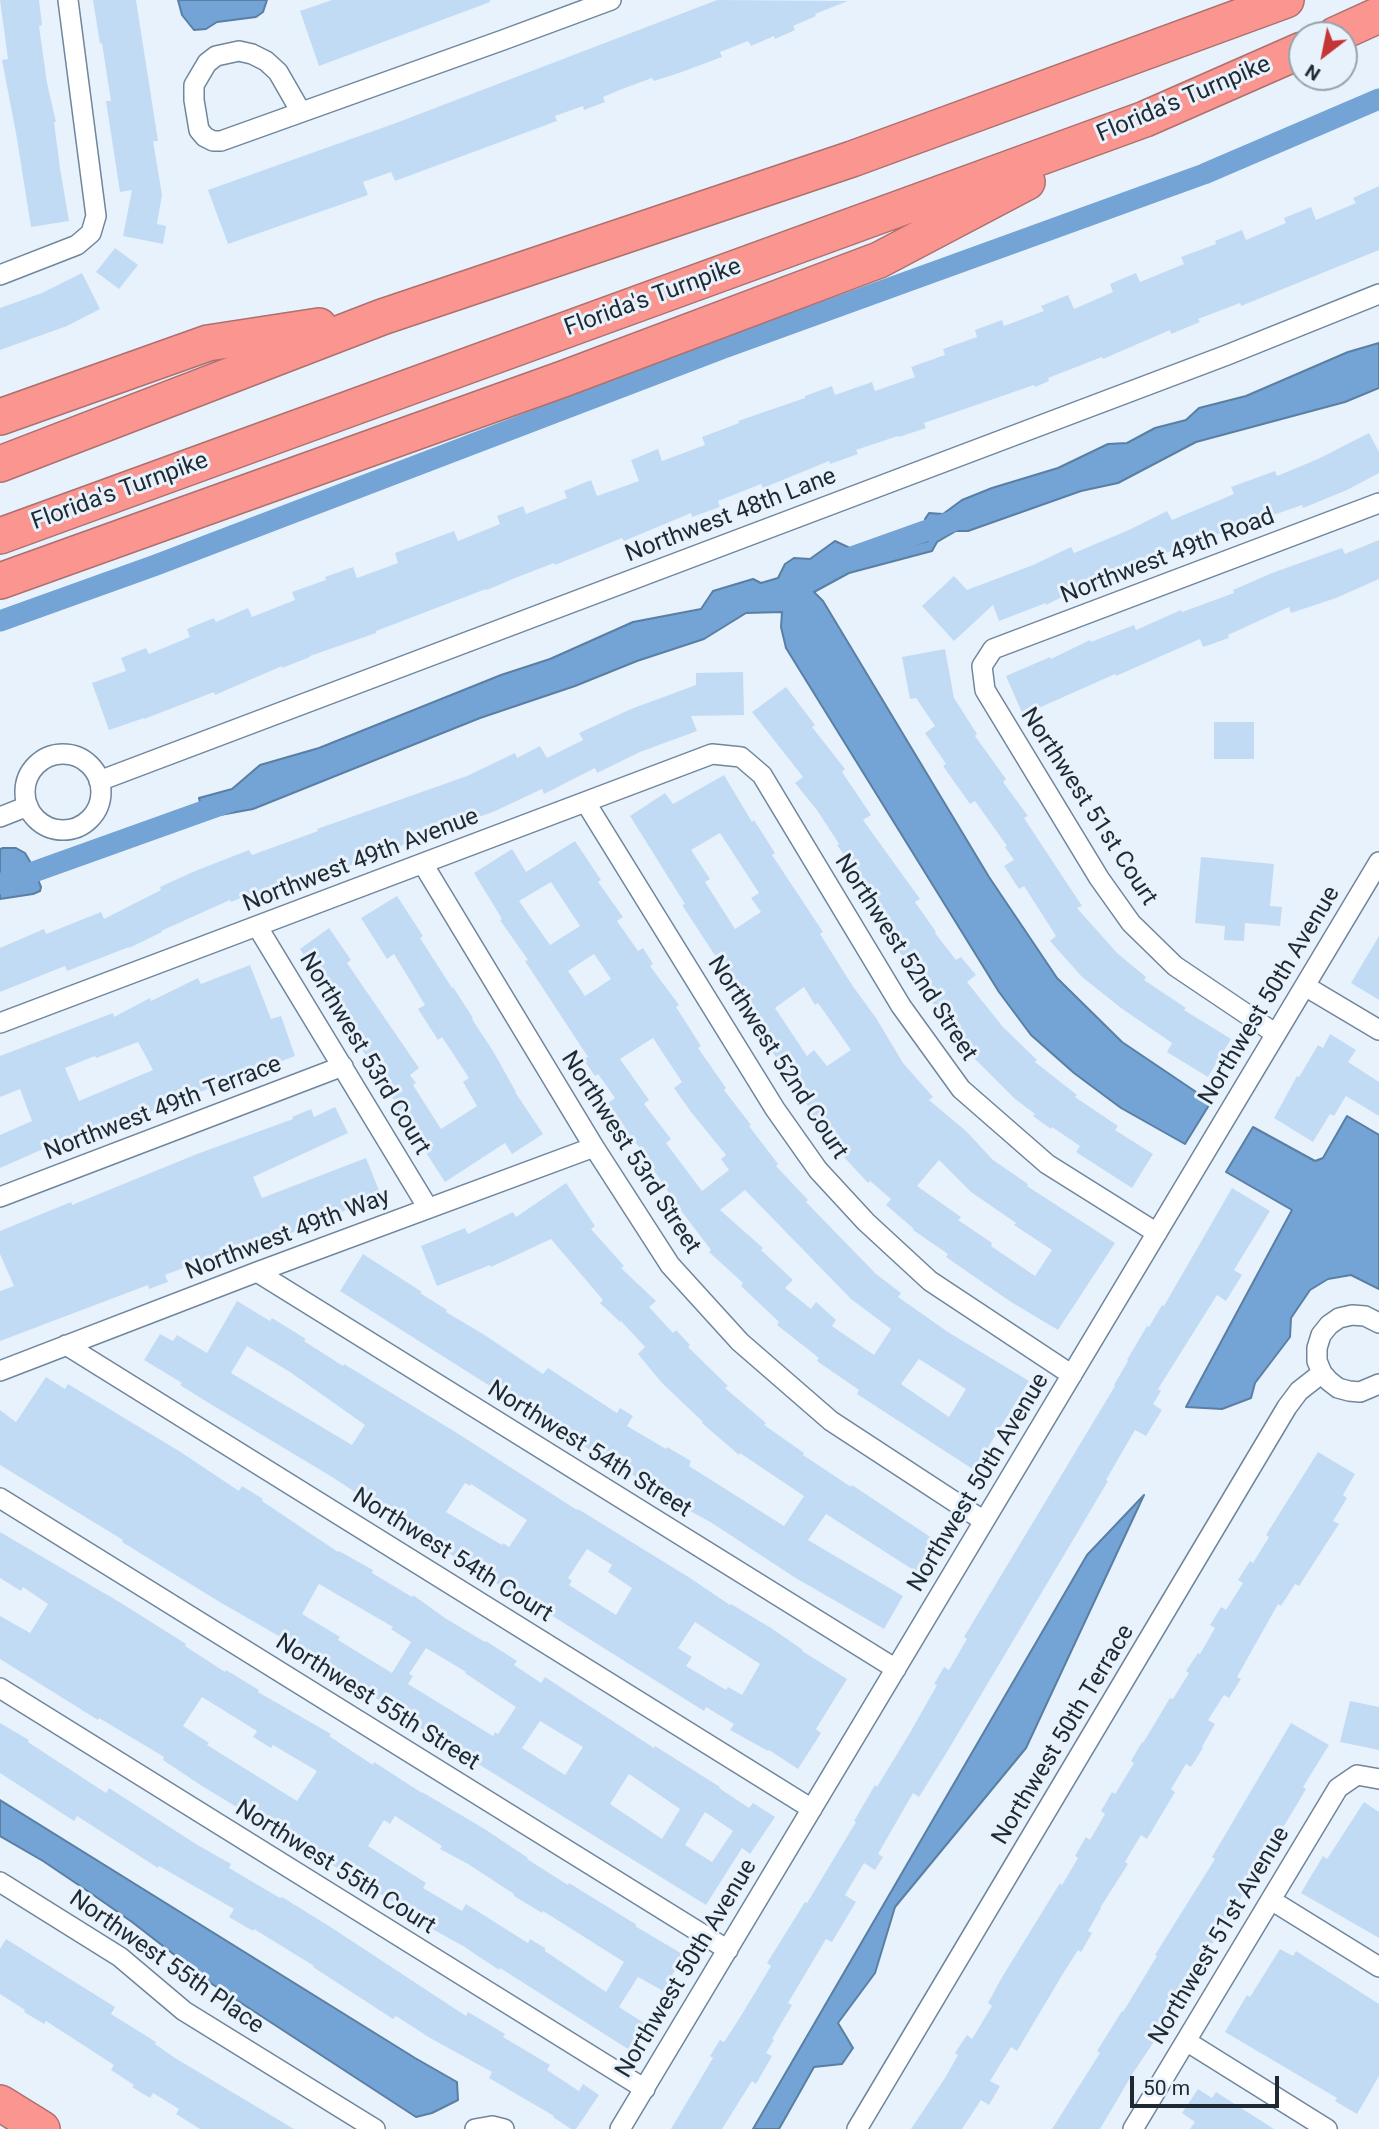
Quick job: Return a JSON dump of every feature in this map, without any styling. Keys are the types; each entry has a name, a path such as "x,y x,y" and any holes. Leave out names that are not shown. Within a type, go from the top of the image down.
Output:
{"highway":[{"path":"0,464 382,317 839,163 1286,0"},
{"path":"1358,25 1379,15"},
{"name":"Florida's Turnpike","path":"0,536 1145,120 1288,56"},
{"path":"0,580 563,379 879,260 1145,120"},
{"path":"0,417 208,343 382,317"},
{"path":"0,2103 42,2129"}],"street":[{"path":"0,275 77,246 91,233 96,216 68,0"},
{"path":"301,112 278,72 266,61 252,54 239,51 216,56 207,63 194,85 199,130 213,141 228,139 611,0"},
{"name":"Northwest 48th Lane","path":"99,781 1227,355 1379,293"},
{"name":"Northwest 49th Road","path":"982,666 993,649 1379,503"},
{"name":"Northwest 51st Court","path":"982,666 985,690 1099,878 1130,923 1175,965 1276,1034"},
{"path":"62,754 85,761 94,770 99,781 101,793 94,814 75,828 53,829 34,816 28,806 26,782 31,771 50,757 62,754"},
{"name":"Northwest 49th Avenue","path":"0,1023 712,754 741,757"},
{"name":"Northwest 52nd Street","path":"741,757 762,775 901,1006 961,1089 1047,1164 1157,1233"},
{"name":"Northwest 52nd Court","path":"586,803 775,1109 818,1170 866,1222 930,1281 1072,1375"},
{"path":"0,817 28,806"},
{"name":"Northwest 50th Avenue","path":"621,2129 1379,862"},
{"name":"Northwest 53rd Street","path":"423,863 594,1147 670,1265 740,1342 831,1421 984,1521"},
{"name":"Northwest 53rd Court","path":"257,926 428,1208"},
{"path":"1305,986 1379,1030"},
{"name":"Northwest 49th Terrace","path":"0,1197 343,1066"},
{"name":"Northwest 49th Way","path":"0,1371 594,1147"},
{"name":"Northwest 54th Street","path":"257,1272 896,1670"},
{"path":"1379,1323 1365,1316 1339,1318 1321,1335 1317,1348 1317,1361 1322,1373 1338,1388 1360,1392 1379,1384"},
{"name":"Northwest 54th Court","path":"66,1345 812,1809"},
{"name":"Northwest 50th Terrace","path":"857,2129 1287,1407 1299,1391 1322,1373"},
{"name":"Northwest 55th Street","path":"0,1498 728,1950"},
{"name":"Northwest 55th Court","path":"0,1688 645,2089"},
{"name":"Northwest 51st Avenue","path":"1133,2129 1338,1788 1357,1775 1379,1779"},
{"name":"Northwest 55th Place","path":"0,1882 120,1957 184,2011 375,2129"},
{"path":"1271,1900 1379,1967"},
{"path":"1186,2041 1327,2129"},
{"path":"475,2129 492,2126 504,2129"}],"water":[{"path":"178,0 267,0 263,12 256,17 217,22 206,29 194,30 182,15"},
{"path":"1379,343 1379,388 1345,402 1196,442 1118,483 1081,491 968,531 956,531 937,542 932,551 849,573 814,592 823,601 989,877 1057,978 1122,1042 1211,1102 1185,1144 1121,1108 1074,1073 1031,1035 999,992 786,648 781,627 782,612 746,613 704,639 480,718 253,809 204,818 199,798 232,789 260,765 319,748 501,675 550,659 633,622 701,609 713,591 753,579 761,583 778,578 785,564 794,558 810,559 835,541 869,557 928,541 925,519 929,513 943,514 962,500 992,488 1058,468 1108,444 1127,443 1155,428 1186,420 1199,408 1246,396 1348,352"},
{"path":"16,848 25,853 41,887 40,891 0,899 0,849"},
{"path":"1347,1116 1379,1135 1379,1289 1351,1275 1328,1279 1310,1290 1291,1318 1290,1337 1255,1383 1251,1398 1222,1409 1186,1407 1292,1210 1226,1172 1253,1127 1315,1161 1323,1158"},
{"path":"1144,1495 1026,1748 895,1907 875,1973 838,2023 853,2048 842,2064 814,2067 779,2129 753,2129 1087,1555"},
{"path":"0,1800 457,2082 458,2100 432,2113 416,2117 212,1984 92,1894 0,1836"}],"building":[{"path":"0,0 39,0 42,25 39,26 56,122 69,221 31,227 2,60 8,59"},
{"path":"93,0 136,0 158,141 153,141 162,195 157,224 166,226 163,244 123,236 132,190 120,192 106,101 111,101"},
{"path":"332,0 490,2 319,66 300,11"},
{"path":"717,0 848,1 815,14 816,16 793,26 795,30 775,39 774,36 751,46 748,41 720,52 722,57 654,81 652,78 622,89 603,97 605,102 555,116 557,121 395,181 391,172 363,182 368,195 228,244 208,190 396,123"},
{"path":"1379,186 1379,250 1241,306 1240,303 1198,319 1200,322 1171,334 1170,330 1103,359 1102,357 1048,378 1049,381 1035,387 1034,385 924,423 926,428 856,450 858,454 830,464 829,461 763,488 761,484 718,501 720,507 692,517 691,513 624,541 622,538 376,633 282,666 215,695 214,692 109,730 92,683 126,671 121,658 146,648 149,654 190,637 187,629 214,618 216,622 248,608 252,617 295,600 292,592 326,580 325,577 353,567 357,578 398,563 395,553 454,531 458,541 500,524 497,516 523,506 526,514 567,498 564,491 591,480 597,496 639,481 631,460 658,449 662,461 705,445 702,437 739,423 738,421 832,386 835,395 872,382 875,391 915,377 911,367 945,355 943,349 977,337 975,330 1002,320 1004,326 1044,311 1041,306 1068,295 1074,309 1113,292 1110,284 1136,273 1140,282 1184,264 1181,257 1216,244 1215,241 1242,230 1246,240 1286,223 1284,218 1311,207 1316,220 1356,203 1353,198"},
{"path":"115,248 138,265 119,289 96,272"},
{"path":"82,273 100,309 67,326 0,350 0,308 42,293"},
{"path":"1369,433 1379,452 1379,473 1303,508 1302,505 1245,525 1244,523 1194,544 1193,541 1097,584 1096,580 1046,605 999,621 993,605 954,641 922,606 954,576 967,590 1033,565 1071,547 1074,553 1167,511 1172,520 1234,494 1231,487 1275,471 1277,476"},
{"path":"1379,540 1379,579 1336,598 1291,613 1289,607 1228,635 1229,638 1203,647 1200,639 1023,715 1006,676 1050,657 1051,659 1090,640 1091,642 1134,625 1136,630 1181,610 1182,612 1234,593 1233,590 1272,573 1342,548 1345,554"},
{"path":"945,649 954,698 977,734 975,736 1006,779 1003,782 1028,816 1024,818 1082,906 1077,908 1117,953 1146,977 1144,980 1186,1008 1184,1010 1231,1039 1208,1077 1167,1052 1172,1043 1082,977 1050,941 1056,936 1024,886 1019,889 1004,866 1014,860 1005,847 1007,846 975,801 970,804 943,766 946,764 925,733 935,726 916,698 910,699 902,657"},
{"path":"743,672 744,715 691,716 697,731 640,752 597,773 595,768 544,794 542,789 493,812 429,834 377,856 281,889 278,883 231,902 230,900 129,948 67,971 65,966 0,992 0,948 44,929 46,934 101,912 104,919 161,890 160,887 195,871 249,850 252,855 318,831 317,829 467,776 515,753 517,758 540,746 547,758 583,740 579,733 631,709 696,685 696,673"},
{"path":"786,687 815,725 812,727 845,769 842,772 871,815 863,820 920,899 915,902 935,933 956,960 961,957 976,975 967,982 1003,1027 1037,1060 1035,1062 1077,1095 1075,1097 1118,1126 1115,1130 1153,1154 1132,1188 1076,1152 1080,1146 1033,1116 1035,1114 1015,1099 969,1053 940,1017 942,1015 919,986 922,984 885,932 891,928 862,887 865,885 817,810 795,783 803,777 752,712"},
{"path":"1214,722 1254,722 1254,759 1214,759"},
{"path":"724,775 752,822 754,820 775,853 772,855 823,932 820,934 852,985 903,1063 933,1097 929,1100 966,1131 993,1160 1028,1184 1027,1186 1115,1243 1058,1330 1011,1302 946,1257 948,1254 913,1230 886,1205 891,1199 870,1181 868,1183 843,1156 783,1075 787,1073 713,959 716,957 630,816 665,793 673,804","holes":["720,833 759,893 751,898 761,912 735,929 705,882 710,879 691,850","804,987 851,1050 827,1066 814,1050 807,1056 775,1008","939,1160 971,1192 1052,1250 1035,1276 991,1246 992,1243 958,1220 961,1217 917,1186"]},
{"path":"575,841 601,880 598,882 623,917 617,921 638,951 643,948 653,964 650,966 679,1005 676,1007 701,1046 698,1048 726,1088 724,1090 778,1164 776,1166 808,1200 806,1202 876,1274 901,1293 898,1297 948,1332 1029,1381 974,1470 857,1394 859,1390 817,1361 819,1358 777,1325 779,1322 741,1286 743,1283 709,1252 711,1250 653,1169 655,1167 608,1103 615,1098 583,1059 588,1057 525,961 528,960 500,920 502,919 474,873 512,849 526,872","holes":["551,882 580,926 550,945 519,901","594,954 611,979 585,996 568,971","653,1038 682,1082 674,1088 726,1155 721,1159 729,1170 702,1191 666,1143 671,1139 644,1104 649,1100 620,1059","745,1190 851,1299 891,1329 874,1355 832,1326 836,1320 816,1302 811,1309 785,1288 793,1280 761,1250 763,1248 720,1210","919,1359 966,1389 949,1417 901,1384"]},
{"path":"1201,857 1274,864 1270,906 1282,907 1280,926 1245,923 1244,941 1224,940 1225,926 1195,923"},
{"path":"397,896 423,936 420,938 473,1018 515,1092 543,1134 512,1154 505,1143 445,1182 395,1105 397,1104 371,1068 373,1066 351,1033 356,1030 300,949 329,928 351,960 347,963 419,1068 410,1075 416,1083 413,1085 441,1129 477,1106 463,1082 469,1078 442,1037 438,1040 418,1009 425,1005 394,954 387,959 361,918"},
{"path":"1379,936 1379,1000 1351,983"},
{"path":"250,965 271,1019 281,1016 295,1056 130,1121 45,1152 43,1149 0,1168 0,1135 32,1121 20,1089 0,1097 0,1056 113,1013 114,1017 198,978 201,984","holes":["138,1042 153,1070 79,1101 65,1068"]},
{"path":"1330,1034 1356,1050 1348,1062 1379,1082 1379,1116 1346,1096 1334,1116 1330,1114 1313,1142 1274,1118 1297,1076 1299,1077 1318,1045 1323,1048"},
{"path":"335,1107 348,1133 253,1177 262,1198 366,1158 382,1198 363,1203 294,1232 237,1250 238,1252 195,1268 194,1264 165,1275 168,1282 149,1289 148,1285 0,1341 0,1291 14,1286 0,1254 0,1231 293,1119 292,1117 311,1109 314,1117"},
{"path":"566,1183 595,1226 591,1229 624,1266 621,1268 656,1301 649,1307 673,1333 676,1330 690,1345 688,1347 728,1386 725,1388 766,1423 764,1425 804,1453 803,1455 938,1542 918,1573 826,1514 808,1540 903,1596 884,1629 794,1577 712,1523 546,1424 528,1412 531,1407 506,1391 504,1395 340,1291 363,1254 422,1292 420,1293 447,1310 446,1312 543,1374 548,1368 617,1413 620,1408 633,1416 627,1426 691,1461 689,1466 784,1526 804,1496 740,1453 739,1455 662,1383 638,1354 645,1347 600,1303 603,1300 551,1239 491,1267 490,1265 437,1286 421,1246 465,1228 468,1234 513,1212 516,1217"},
{"path":"1232,1188 1270,1211 1234,1270 1242,1275 1226,1301 1217,1295 1158,1389 1161,1391 1153,1404 1162,1410 1146,1436 1135,1430 1106,1480 1108,1481 947,1752 919,1797 913,1793 878,1854 883,1857 875,1870 864,1863 845,1895 856,1902 832,1942 826,1939 788,2003 792,2005 766,2053 772,2056 756,2084 752,2081 722,2129 671,2129 713,2058 710,2056 720,2040 724,2042 771,1966 767,1963 805,1902 807,1903 875,1785 877,1787 911,1731 944,1667 949,1670 967,1639 964,1637 1115,1386 1147,1326 1149,1327 1162,1305 1164,1306"},
{"path":"237,1301 270,1321 272,1318 343,1366 344,1364 457,1433 577,1510 771,1628 847,1679 816,1729 821,1733 798,1769 730,1730 734,1724 706,1707 704,1711 484,1576 144,1360 160,1334 173,1341 177,1335 207,1353","holes":["247,1346 290,1372 365,1425 352,1445 231,1373","465,1483 470,1486 471,1484 527,1520 509,1547 446,1512","587,1549 612,1565 608,1572 632,1588 616,1615 569,1585 572,1581 568,1578","695,1622 760,1664 742,1695 728,1687 726,1690 686,1666 692,1657 678,1648"]},
{"path":"46,1377 65,1389 68,1384 239,1491 242,1486 263,1499 262,1501 338,1552 373,1570 372,1573 412,1597 413,1595 445,1618 517,1661 514,1665 541,1683 545,1677 749,1808 753,1803 775,1817 750,1854 742,1848 706,1905 289,1646 291,1643 218,1601 0,1465 0,1410 16,1422","holes":["319,1584 393,1627 391,1629 411,1642 392,1673 302,1614","426,1648 516,1707 498,1734 495,1732 493,1736 408,1684 413,1676 409,1674","540,1721 583,1747 565,1775 522,1748","629,1774 680,1809 662,1839 610,1804","705,1812 733,1831 712,1862 685,1845"]},
{"path":"1318,1452 1355,1474 1343,1495 1347,1498 1333,1521 1339,1524 1299,1586 1295,1584 1281,1606 1278,1604 1237,1677 1241,1679 1229,1698 1224,1695 1208,1720 1215,1724 1203,1748 1191,1767 1186,1764 1171,1789 1175,1792 1147,1839 1141,1835 1125,1862 1128,1864 1100,1908 1088,1931 1092,1933 1081,1952 1078,1950 1017,2051 1011,2047 990,2081 1000,2086 989,2105 981,2100 962,2129 911,2129 945,2078 958,2055 955,2053 967,2035 972,2039 992,2006 988,2003 1001,1979 1060,1883 1062,1885 1078,1858 1075,1856 1086,1837 1090,1840 1105,1814 1101,1811 1112,1792 1115,1794 1134,1763 1131,1761 1142,1742 1170,1698 1173,1699 1189,1673 1186,1671 1198,1653 1200,1654 1215,1628 1210,1625 1221,1607 1226,1610 1243,1583 1238,1580 1250,1561 1253,1563 1269,1537 1266,1535"},
{"path":"0,1532 121,1603 225,1672 226,1670 259,1690 258,1692 331,1734 329,1736 373,1765 374,1762 483,1828 568,1885 569,1883 684,1955 663,1991 638,1977 619,2007 644,2023 628,2049 500,1968 499,1970 463,1946 396,1909 398,1905 202,1786 163,1760 164,1757 0,1659 0,1616 30,1633 48,1604 23,1587 21,1591 0,1578","holes":["202,1697 257,1731 253,1737 271,1748 273,1745 317,1771 297,1801 207,1745 209,1743 183,1726","395,1816 442,1846 440,1849 624,1962 606,1992 530,1939 528,1943 466,1904 462,1911 423,1888 426,1883 368,1846 384,1820 390,1824"]},
{"path":"1350,1701 1379,1707 1379,1750 1340,1742"},
{"path":"0,1723 106,1793 109,1788 231,1864 229,1868 329,1926 466,2016 468,2012 505,2034 503,2037 550,2065 547,2070 579,2091 583,2084 599,2095 576,2129 571,2129 489,2078 492,2072 396,2016 393,2019 314,1966 229,1917 234,1909 159,1866 158,1868 77,1816 74,1821 0,1773"},
{"path":"1291,1723 1329,1745 1303,1787 1306,1789 1176,2001 1179,2004 1100,2129 1052,2129 1215,1859 1212,1857"},
{"path":"1364,1802 1379,1812 1379,1938 1301,1893 1323,1856 1327,1859"},
{"path":"6,1939 115,2007 111,2014 156,2042 155,2044 175,2058 294,2129 200,2129 176,2114 179,2109 153,2093 150,2098 132,2087 134,2085 111,2070 114,2065 46,2021 44,2024 24,2012 25,2010 0,1994 0,1949"},
{"path":"1280,1949 1293,1956 1296,1951 1379,2004 1379,2076 1357,2114 1335,2101 1337,2098 1225,2032"},
{"path":"1198,2089 1212,2098 1216,2092 1274,2129 1190,2129 1195,2122 1182,2113"}],"waterway":[{"path":"0,621 156,565 724,348 1204,174 1379,99"},
{"path":"835,563 953,521"},
{"path":"0,884 229,802"}]}
